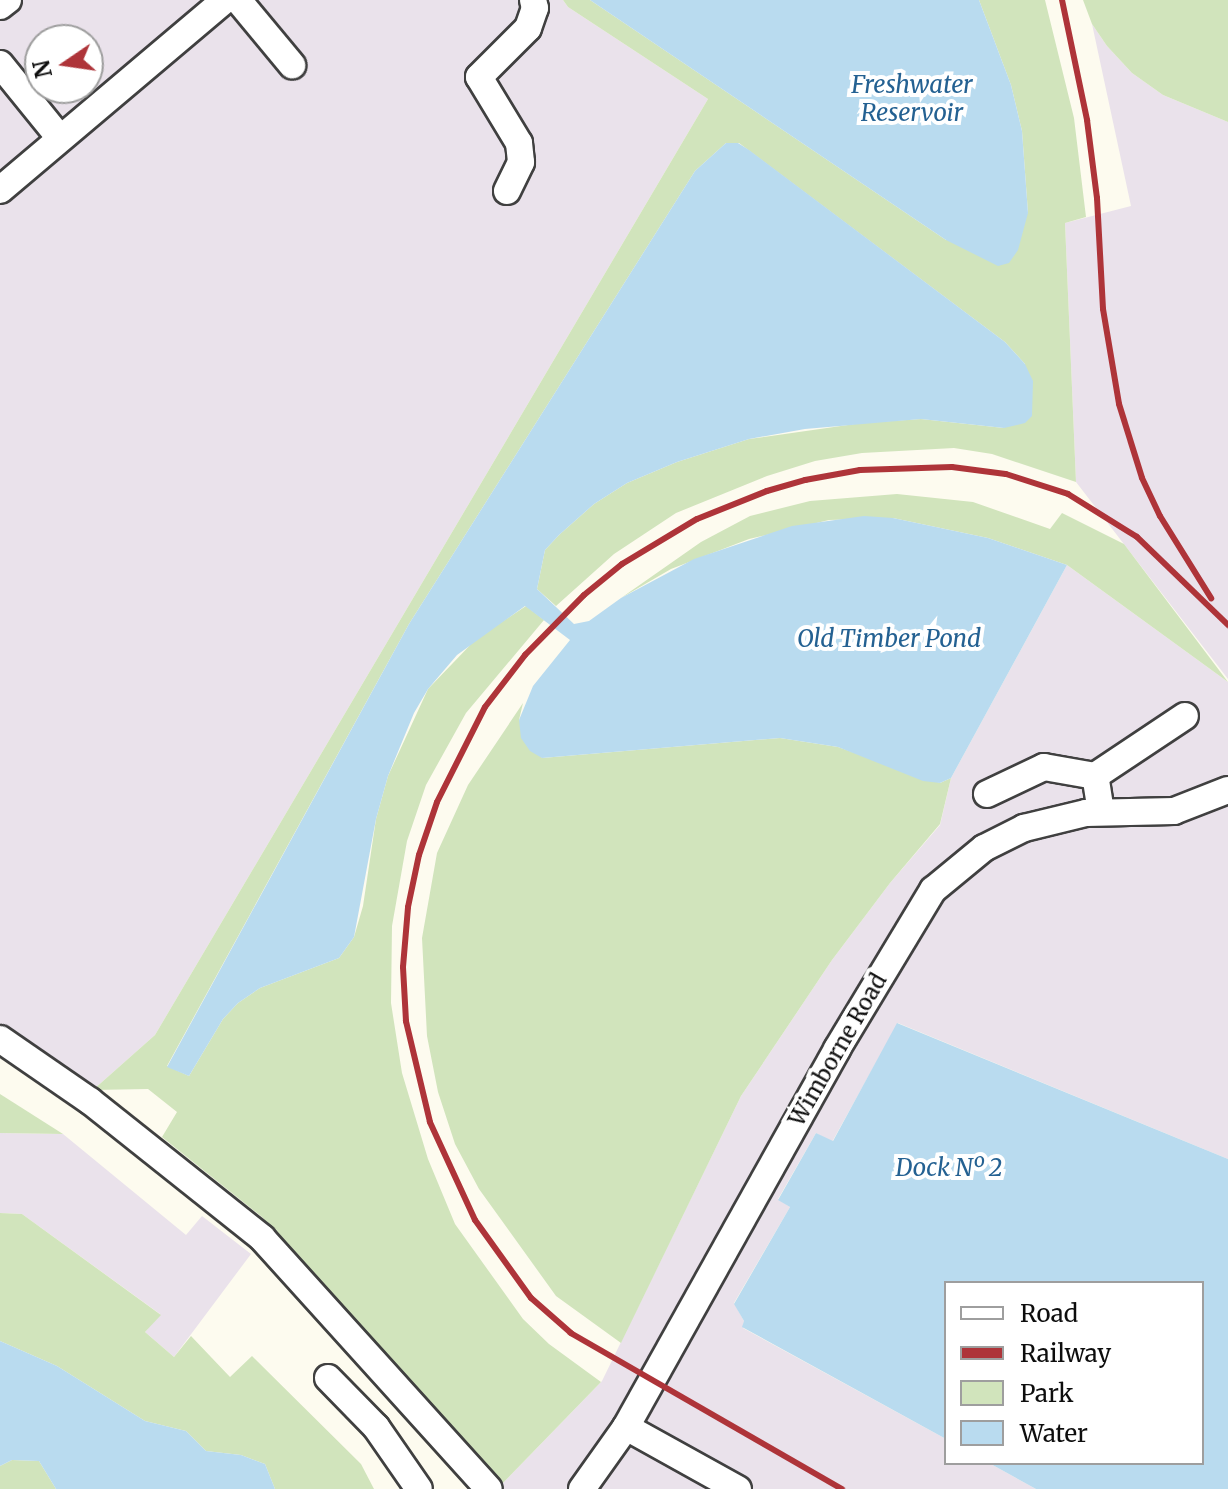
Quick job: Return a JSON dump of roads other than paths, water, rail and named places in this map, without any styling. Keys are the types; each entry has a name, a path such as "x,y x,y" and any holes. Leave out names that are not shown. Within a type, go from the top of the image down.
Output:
{"street":[{"path":"0,6 8,0"},
{"path":"0,190 225,0"},
{"path":"238,0 292,65"},
{"path":"507,191 521,162 519,143 479,77 528,28 535,8 533,0"},
{"path":"0,64 60,138"},
{"path":"987,794 1044,767 1095,776 1185,716"},
{"path":"1095,776 1101,812"},
{"name":"Wimborne Road","path":"582,1489 626,1427 837,1049 933,890 969,859 1007,835 1060,817 1101,812 1174,811 1228,790"},
{"path":"0,1039 90,1101 262,1238 489,1489"},
{"path":"328,1378 376,1427 413,1486"},
{"path":"626,1427 738,1489"}],"water":[{"name":"Freshwater Reservoir","path":"590,0 979,0 1011,85 1022,131 1028,213 1018,250 1009,263 998,266 946,240"},
{"name":"Old Timber Pond","path":"726,143 738,143 749,150 1005,342 1025,364 1033,381 1032,416 1025,423 1004,428 921,419 805,429 749,439 677,462 627,483 594,504 559,535 545,550 537,589 574,624 589,621 621,598 694,559 792,526 864,516 893,518 988,538 1067,565 951,778 940,783 923,781 838,747 780,738 542,758 530,751 521,738 519,720 533,686 570,640 525,606 457,655 428,689 414,713 388,776 376,819 354,937 339,958 260,988 238,1003 223,1019 189,1076 167,1067 409,624 695,171"},
{"name":"Dock Nº 2","path":"897,1023 1228,1159 1228,1489 1036,1489 993,1465 1204,1465 1204,1281 944,1281 944,1438 742,1327 744,1321 734,1304 790,1207 778,1200 816,1133 833,1141"},
{"path":"0,1341 57,1366 145,1421 186,1431 206,1451 241,1455 265,1464 275,1489 56,1489 39,1461 12,1460 0,1466"}],"railway":[{"path":"1062,0 1087,120 1097,198 1103,309 1119,404 1142,478 1160,516 1211,598"},
{"path":"842,1489 571,1333 531,1298 475,1220 430,1122 406,1021 403,967 408,907 419,855 437,802 485,707 525,655 584,595 622,564 697,519 767,491 805,480 860,470 952,467 1006,474 1068,494 1137,537 1228,625"}]}
